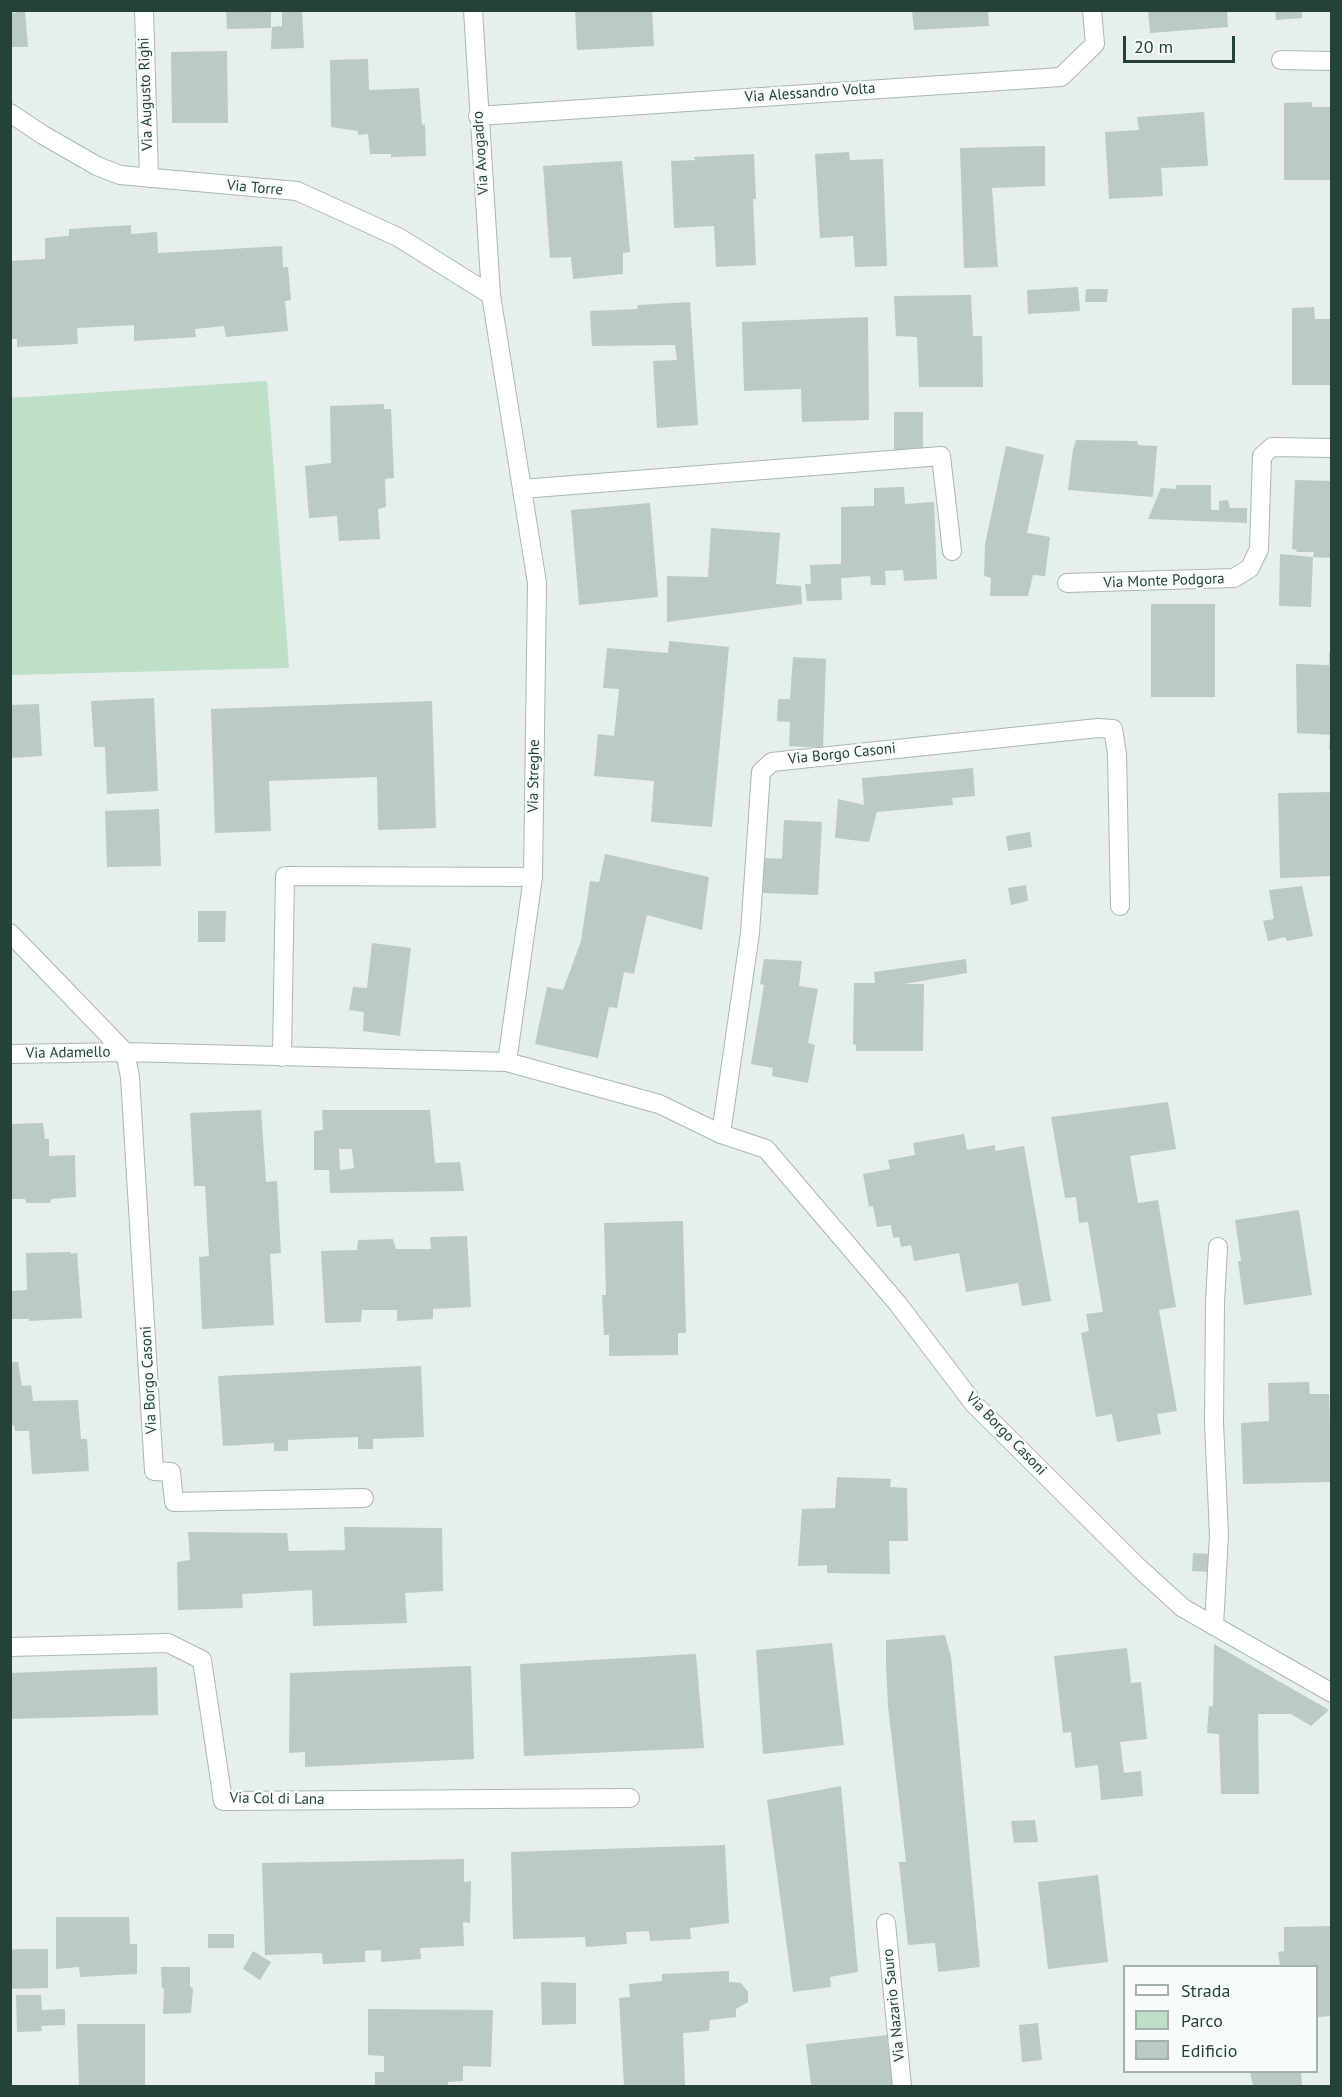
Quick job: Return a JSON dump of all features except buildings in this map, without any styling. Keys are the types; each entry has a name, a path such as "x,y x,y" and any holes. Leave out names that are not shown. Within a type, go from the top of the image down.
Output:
{"street":[{"name":"Via Augusto Righi","path":"144,10 149,178"},
{"name":"Via Avogadro","path":"473,10 491,295"},
{"name":"Via Alessandro Volta","path":"478,116 1061,77 1095,44 1092,10"},
{"path":"1281,60 1332,61"},
{"name":"Via Torre","path":"10,113 97,166 120,175 297,191 398,237 491,295"},
{"name":"Via Streghe","path":"491,295 537,583 533,877 507,1062"},
{"name":"Via Monte Podgora","path":"1067,583 1234,578 1250,568 1259,549 1262,456 1272,447 1332,448"},
{"path":"522,489 941,456 952,551"},
{"name":"Via Borgo Casoni","path":"721,1134 750,933 761,772 772,762 1098,728 1113,729 1117,754 1120,906"},
{"path":"282,1057 285,876 533,877"},
{"path":"10,933 125,1052"},
{"name":"Via Borgo Casoni","path":"364,1498 174,1502 171,1472 154,1471 130,1077 125,1052 507,1062 659,1104 721,1134 766,1149 898,1304 974,1404 1166,1592 1183,1608 1332,1693"},
{"name":"Via Adamello","path":"10,1054 125,1052"},
{"path":"1214,1626 1219,1535 1214,1422 1218,1247"},
{"name":"Via Col di Lana","path":"10,1647 168,1643 202,1660 223,1801 630,1798"},
{"name":"Via Nazario Sauro","path":"886,1923 902,2086"}],"green space":[{"path":"267,381 289,668 11,675 11,398"}]}
